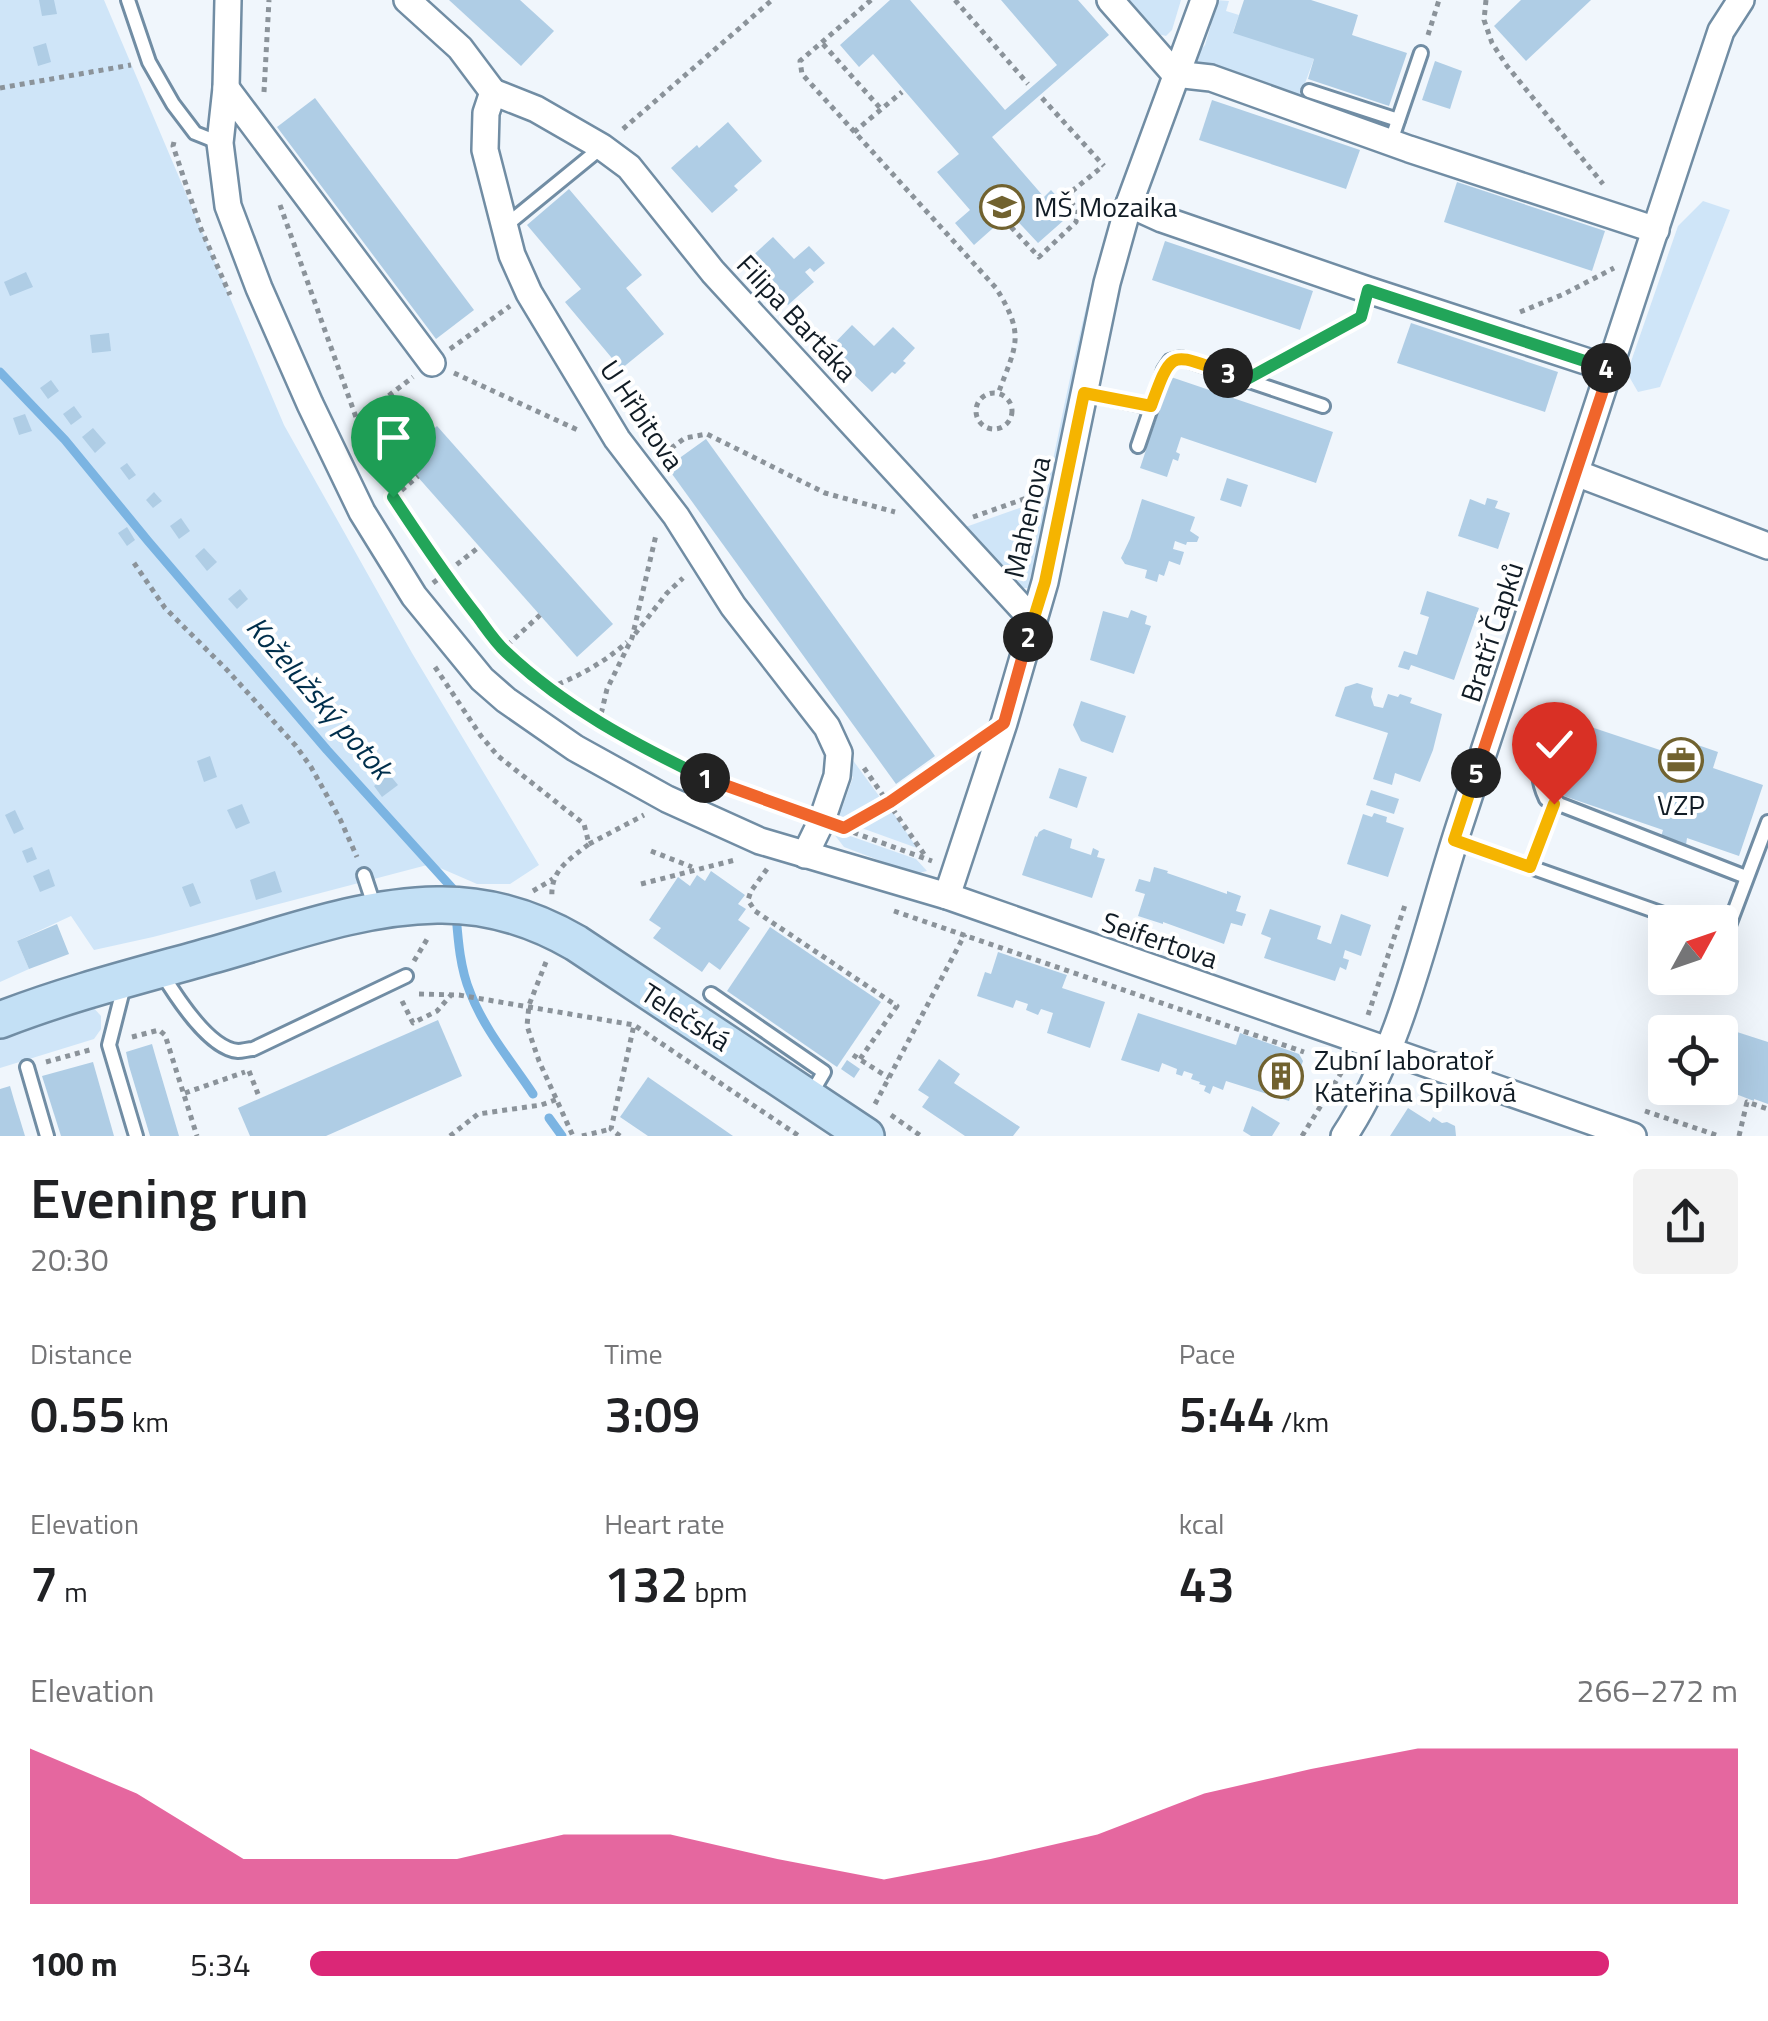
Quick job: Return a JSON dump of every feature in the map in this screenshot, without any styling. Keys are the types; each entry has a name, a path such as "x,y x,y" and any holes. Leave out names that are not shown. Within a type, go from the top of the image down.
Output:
{"street":[{"path":"228,0 220,143 228,206 259,288 362,512 414,596 482,679 656,807"},
{"path":"407,0 460,48 493,92"},
{"path":"1110,0 1175,74 1211,78 1399,137 1644,226"},
{"name":"Mahenova","path":"946,896 1004,723 1045,582 1107,283 1128,204 1204,0"},
{"name":"Bratří Čapků","path":"1344,1136 1397,1026 1454,840 1610,369 1644,226 1721,31 1741,0"},
{"path":"226,88 432,363"},
{"name":"Filipa Bartáka","path":"493,92 536,109 602,146 629,167 713,272 1032,619"},
{"name":"U Hřbitova","path":"493,92 486,113 486,150 512,254 529,293 617,439 668,505 733,606 827,727 839,753 833,824 805,855"},
{"path":"1128,204 1368,290 1610,369"},
{"path":"1576,473 1768,546"},
{"name":"Seifertova","path":"656,807 946,896 1633,1136"},
{"name":"Telečská","path":"0,1020 56,1000 376,910 462,907 558,932 809,1098 877,1118"}],"lane":[{"path":"128,0 149,62 173,104 195,132 220,143"},
{"path":"1308,91 1399,137 1421,53"},
{"path":"504,227 602,146"},
{"path":"1138,446 1164,370 1170,361 1181,358 1323,406"},
{"path":"1084,393 1151,406"},
{"path":"1570,746 1546,754 1540,766 1538,778 1546,800 1746,877"},
{"path":"1530,867 1554,804"},
{"path":"1736,905 1768,822"},
{"path":"1454,840 1648,909"},
{"path":"364,875 376,910"},
{"path":"136,1136 109,1045 143,975 175,995 223,1046 237,1051 254,1048 406,976"},
{"path":"711,994 824,1072 809,1098"},
{"path":"28,1067 47,1136"}],"path":[{"path":"261,136 269,0"},
{"path":"602,146 772,0"},
{"path":"872,0 800,61 802,74 996,288 1009,309 1016,326 1015,346 998,394"},
{"path":"955,0 1028,84"},
{"path":"1421,53 1439,0"},
{"path":"1486,0 1484,20 1492,43 1507,66 1644,226"},
{"path":"822,43 881,109"},
{"path":"0,88 149,62"},
{"path":"854,132 902,92"},
{"path":"1011,227 1039,257 1076,222 1078,211 1066,196 1104,166 1042,98"},
{"path":"276,192 357,420 393,497 445,576 503,650 548,688 646,750 716,783 926,857 890,802"},
{"path":"1479,327 1564,294 1617,266"},
{"path":"1247,379 1361,317 1368,290"},
{"path":"432,363 588,435 617,439"},
{"path":"998,394 1007,400 1011,412 1006,424 992,429 980,422 976,410 984,396 998,394"},
{"path":"640,470 685,438 707,434 825,492 895,512"},
{"path":"393,497 418,476"},
{"path":"599,723 607,689 632,638 654,541 668,505"},
{"path":"445,576 479,547"},
{"path":"134,563 165,608 248,692 304,757 340,818 364,875"},
{"path":"548,688 577,677 616,652 680,580 706,564"},
{"path":"503,650 540,616"},
{"path":"454,694 498,756 584,824 588,844"},
{"path":"833,824 890,802 1004,723"},
{"path":"573,1136 527,1026 529,1006 564,920 556,911 551,893 553,878 588,844 656,807"},
{"path":"651,851 695,868"},
{"path":"641,884 738,859"},
{"path":"767,869 748,900 755,911 898,1006 860,1060"},
{"path":"406,976 435,926 462,907"},
{"path":"754,922 760,914"},
{"path":"921,1136 877,1118 889,1078 965,935 1311,1055"},
{"path":"420,993 455,995 634,1024 799,1136"},
{"path":"402,1001 413,1022 437,1011 455,995"},
{"path":"611,1129 634,1024"},
{"path":"150,1030 165,1035 197,1136"},
{"path":"28,1067 109,1045"},
{"path":"853,1055 889,1078"},
{"path":"1302,1136 1346,1067 1328,1061"},
{"path":"184,1092 249,1070 258,1094"},
{"path":"450,1136 478,1114 558,1099"},
{"path":"1739,1136 1747,1102 1768,1109"},
{"path":"582,1136 611,1129"},
{"path":"611,1129 620,1136"}],"shaded area":[{"path":"0,0 104,0 284,425 412,653 539,865 510,884 477,884 431,864 94,950 71,916 17,941 29,969 0,982"},
{"path":"1125,0 1181,0 1172,30 1166,36 1154,33"},
{"path":"1216,0 1229,1 1226,11 1239,15 1233,32 1314,59 1298,102 1190,66 1205,45 1211,25 1206,22"},
{"path":"1121,186 1125,188 1039,569 1031,588 1018,588 960,529 1045,499 1087,302"},
{"path":"1703,201 1730,210 1660,387 1638,392 1627,373 1678,226"},
{"path":"852,759 882,800 842,820 829,817 833,809 841,811 853,777 846,770"},
{"path":"890,808 917,848 856,826"},
{"path":"830,829 916,859 927,871 915,874 844,847"},
{"path":"91,1005 101,1016 101,1029 94,1039 0,1068 0,1034"}],"building":[{"path":"39,0 54,0 57,14 42,16"},
{"path":"449,0 520,0 554,31 521,66"},
{"path":"890,0 910,0 1005,110 1057,65 1001,0 1078,0 1109,35 992,137 1044,197 1051,190 1072,213 1038,243 1010,213 974,245 955,223 970,210 937,172 959,154 873,54 859,67 840,45"},
{"path":"1244,0 1311,0 1358,15 1352,35 1407,53 1389,106 1308,79 1314,59 1233,33"},
{"path":"1521,0 1591,0 1526,61 1494,26"},
{"path":"46,43 51,62 38,66 33,47"},
{"path":"1435,61 1462,71 1450,109 1422,100"},
{"path":"315,98 474,310 436,339 277,127"},
{"path":"1212,100 1360,150 1346,189 1199,140"},
{"path":"728,122 762,161 712,213 671,168"},
{"path":"1457,182 1605,231 1592,271 1444,222"},
{"path":"569,189 642,275 626,288 664,334 621,369 565,302 581,289 527,225"},
{"path":"773,237 794,259 809,246 825,263 814,272 810,268 805,272 814,282 788,305 748,260"},
{"path":"1165,241 1313,291 1300,330 1152,280"},
{"path":"26,272 33,287 10,296 4,282"},
{"path":"1411,323 1558,372 1545,412 1397,363"},
{"path":"852,325 874,346 893,327 915,348 903,361 906,363 872,392 828,350"},
{"path":"109,333 111,351 92,353 90,335"},
{"path":"1171,377 1333,432 1316,483 1181,437 1176,452 1180,454 1178,461 1173,459 1167,477 1140,468 1147,447 1141,445 1147,427 1153,429"},
{"path":"51,380 59,391 48,399 40,388"},
{"path":"74,406 82,417 71,425 63,414"},
{"path":"25,414 32,431 19,435 13,418"},
{"path":"437,426 613,624 577,657 401,458"},
{"path":"93,428 106,443 95,453 82,437"},
{"path":"706,439 935,756 896,784 667,467"},
{"path":"127,463 136,475 129,480 120,468"},
{"path":"1227,478 1248,485 1241,507 1220,500"},
{"path":"154,492 162,501 153,508 146,500"},
{"path":"1487,498 1498,501 1495,508 1510,513 1498,549 1458,536 1470,499 1485,505"},
{"path":"1142,499 1195,517 1190,531 1199,537 1197,542 1186,545 1175,541 1173,549 1184,552 1180,565 1169,561 1164,576 1159,574 1157,582 1145,578 1147,570 1125,564 1121,558"},
{"path":"181,518 190,531 179,539 170,526"},
{"path":"127,527 135,540 127,546 118,533"},
{"path":"204,548 217,562 207,571 195,556"},
{"path":"240,589 248,599 237,609 228,599"},
{"path":"1427,591 1479,608 1454,680 1411,665 1409,670 1398,667 1404,651 1417,655 1429,617 1420,614"},
{"path":"1131,610 1147,616 1145,624 1151,626 1134,674 1090,660 1103,611 1128,618"},
{"path":"291,656 300,665 291,674 282,664"},
{"path":"314,675 322,686 310,696 301,685"},
{"path":"1357,683 1373,688 1374,706 1383,708 1388,694 1400,694 1412,698 1410,703 1442,714 1420,782 1395,773 1392,785 1373,779 1388,733 1335,716 1345,687"},
{"path":"1081,701 1126,716 1113,753 1081,741 1073,725"},
{"path":"1588,726 1687,759 1692,743 1718,752 1713,768 1763,785 1739,856 1687,838 1686,845 1661,837 1663,830 1564,796"},
{"path":"210,756 217,777 204,782 197,761"},
{"path":"1059,768 1087,777 1077,808 1049,798"},
{"path":"389,774 398,785 382,797 374,786"},
{"path":"1371,790 1399,799 1394,814 1366,805"},
{"path":"242,804 250,823 236,829 227,810"},
{"path":"15,810 24,829 14,834 5,815"},
{"path":"1374,813 1404,828 1388,877 1347,864 1363,814 1372,817"},
{"path":"1044,829 1072,839 1070,848 1091,855 1093,848 1099,851 1097,857 1105,859 1092,898 1022,875 1035,836"},
{"path":"32,847 37,859 27,863 22,851"},
{"path":"1154,867 1241,896 1236,911 1246,914 1242,926 1231,923 1224,944 1138,916 1145,894 1135,891 1139,879 1150,882"},
{"path":"49,869 55,886 40,892 33,876"},
{"path":"275,871 282,892 256,900 250,880"},
{"path":"711,871 745,895 738,904 746,909 738,920 750,928 720,970 709,962 702,972 653,938 661,928 649,920 678,877 690,886 697,875 705,881"},
{"path":"193,883 201,903 190,907 182,887"},
{"path":"1270,909 1321,926 1317,939 1331,944 1341,914 1371,925 1361,956 1345,950 1343,958 1349,960 1346,970 1340,967 1335,981 1264,958 1271,938 1261,934"},
{"path":"57,924 69,954 29,969 17,941"},
{"path":"770,927 881,1002 837,1067 727,991"},
{"path":"998,952 1067,975 1062,988 1105,1002 1090,1048 1047,1033 1053,1013 1041,1009 1038,1015 1026,1010 1028,1004 1016,1000 1013,1008 977,996 985,972 991,974"},
{"path":"1138,1013 1236,1045 1240,1033 1299,1054 1303,1061 1289,1101 1226,1081 1223,1090 1213,1086 1210,1094 1204,1091 1206,1086 1191,1079 1193,1074 1176,1074 1177,1069 1162,1063 1159,1072 1121,1060"},
{"path":"438,1020 462,1076 326,1136 250,1136 238,1108"},
{"path":"1738,1032 1768,1042 1768,1104 1738,1095"},
{"path":"152,1044 179,1136 150,1136 129,1066 126,1052"},
{"path":"939,1059 960,1074 954,1083 1020,1127 1013,1136 965,1136 922,1107 929,1097 918,1090"},
{"path":"847,1060 860,1069 854,1078 841,1069"},
{"path":"93,1062 114,1136 61,1136 42,1076"},
{"path":"648,1077 733,1136 648,1136 620,1117"},
{"path":"10,1086 25,1136 0,1136 0,1089"},
{"path":"1252,1106 1280,1123 1272,1136 1251,1136 1243,1131"},
{"path":"1408,1108 1430,1122 1433,1117 1455,1126 1456,1136 1390,1136"}],"waterway":[{"name":"Koželužský potok","path":"0,372 65,440 327,750 453,889 454,898"},
{"name":"Koželužský potok","path":"456,914 462,963 476,1006 533,1094"},
{"name":"Koželužský potok","path":"549,1118 562,1136"}],"place":[{"name":"MŠ Mozaika","path":"1002,207"},
{"name":"VZP","path":"1681,760"},
{"name":"Zubní laboratoř Kateřina Spilková","path":"1281,1076"}],"route":[{"path":"393,497 445,576 503,650 556,694 646,750 716,783 844,828 890,802 1004,723 1045,582 1084,393 1151,406 1164,370 1170,361 1181,358 1247,379 1361,317 1368,290 1610,369 1454,840 1530,867 1554,804"}]}
